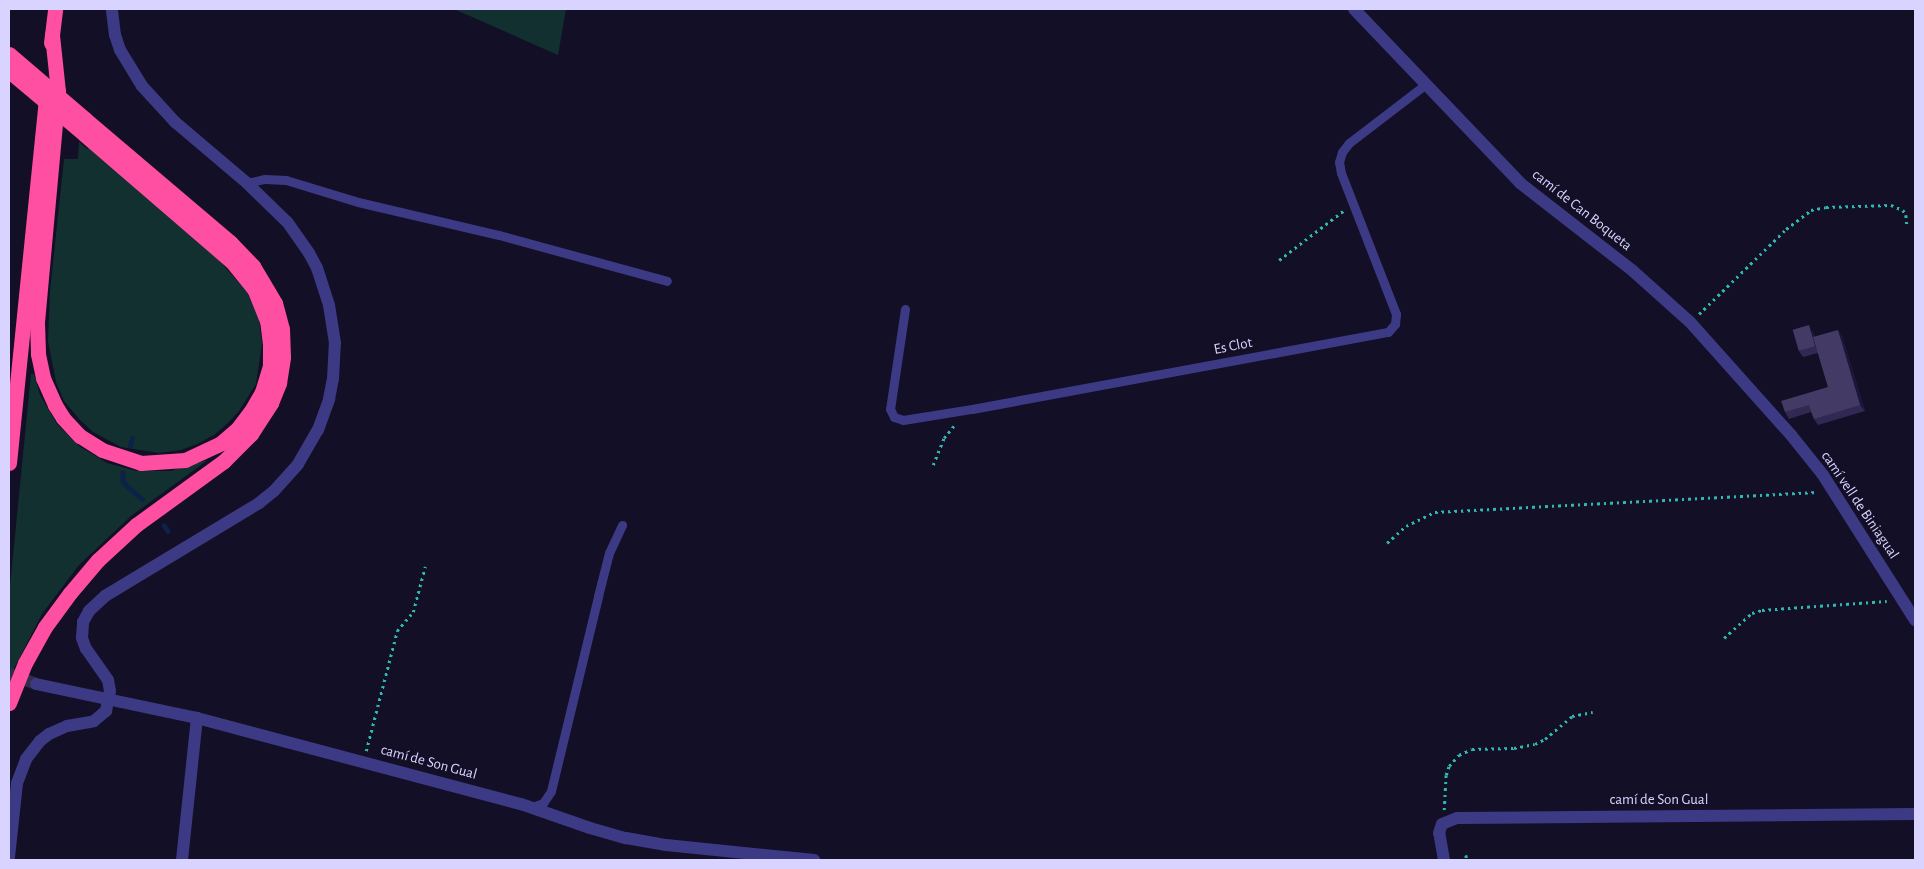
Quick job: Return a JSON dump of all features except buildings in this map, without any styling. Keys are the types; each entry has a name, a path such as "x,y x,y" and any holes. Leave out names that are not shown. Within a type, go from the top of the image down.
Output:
{"highway":[{"path":"9,463 55,9"},
{"path":"9,71 84,134 231,261 254,289 265,315 270,334 270,365 257,401 238,428 221,443 185,460 141,463 102,450 72,428 55,405 43,378 38,354 37,323 58,91 52,35"},
{"path":"9,54 231,243 250,262 262,277 275,303 282,329 284,357 276,393 255,429 224,461 136,525 98,560 70,592 46,627 25,663 9,703"}],"street":[{"path":"9,857 17,783 26,759 40,741 54,731 98,718 106,711 110,691 108,680 82,642 82,627 89,611 105,596 259,503 274,491 308,448 318,430 329,398 333,379 334,343 324,286 317,268 301,240 287,222 247,183 191,137 142,86 120,50 115,35 112,9"},
{"name":"camí de Can Boqueta","path":"1354,9 1520,183 1633,271 1690,322 1791,435"},
{"name":"camí vell de Biniagual","path":"1791,435 1830,486 1915,620"},
{"name":"camí de Son Gual","path":"36,684 197,718 531,807 590,828 626,838 666,845 814,860"},
{"path":"182,860 197,718"},
{"name":"camí de Son Gual","path":"1447,820 1457,818 1915,814"},
{"path":"1444,860 1439,833 1442,824 1447,820"}],"lane":[{"name":"Es Clot","path":"905,310 890,405 892,414 903,420 1388,332 1395,324 1396,314 1350,196 1340,167 1340,157 1345,147 1426,84"},
{"path":"247,183 265,179 286,180 358,202 499,235 667,281"},
{"path":"531,807 543,803 551,791 609,553 622,525"}],"path":[{"path":"1279,260 1345,209 1350,196"},
{"path":"1690,322 1786,229 1812,210 1826,206 1891,204 1898,206 1906,215 1907,225"},
{"path":"932,465 950,428 972,409"},
{"path":"1387,543 1406,526 1435,512 1816,493 1830,486"},
{"path":"364,762 397,632 413,612 425,567"},
{"path":"1724,638 1752,613 1762,610 1884,602 1899,595"},
{"path":"1447,820 1445,817 1444,801 1446,775 1449,766 1459,754 1472,750 1514,748 1535,744 1545,739 1572,716 1593,712"},
{"path":"1466,855 1468,860"}],"green space":[{"path":"454,9 566,9 558,55"},
{"path":"79,142 87,149 89,148 217,258 247,292 259,320 262,344 256,384 239,411 228,423 214,435 181,450 159,453 121,447 93,432 64,401 56,382 48,341 50,291 64,159 78,159"},
{"path":"31,374 34,374 40,395 57,424 79,446 107,463 137,471 170,471 208,460 131,516 79,565 42,614 9,678 9,596"}],"waterway":[{"path":"130,446 132,438"},
{"path":"123,473 123,481 142,499"},
{"path":"164,525 168,531"}],"tunnel":[{"path":"9,674 36,684"}]}
